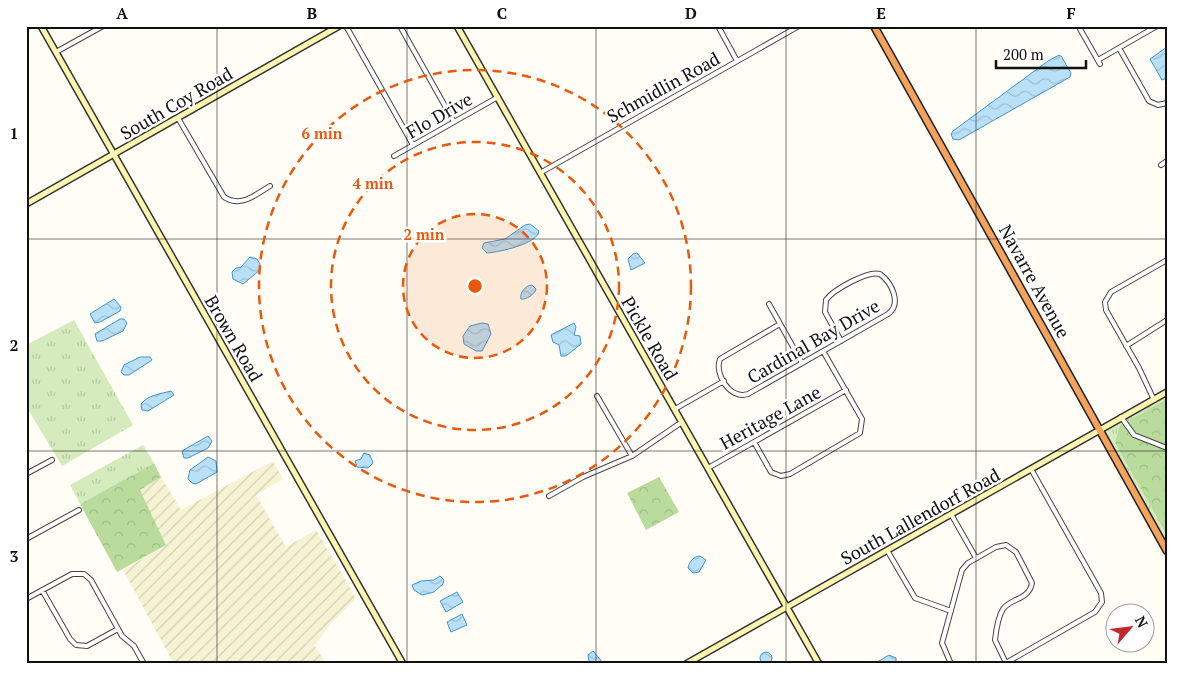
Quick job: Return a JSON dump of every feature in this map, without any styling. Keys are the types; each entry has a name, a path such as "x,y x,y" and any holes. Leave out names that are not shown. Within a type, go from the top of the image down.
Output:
{"highway":[{"name":"Navarre Avenue","path":"874,26 1036,313 1098,429 1167,551"}],"street":[{"name":"Brown Road","path":"41,26 403,664"},
{"path":"56,52 103,26"},
{"name":"South Coy Road","path":"26,204 339,26"},
{"path":"346,26 413,145"},
{"path":"400,26 454,122"},
{"name":"Pickle Road","path":"457,26 819,664"},
{"path":"718,26 737,61"},
{"name":"Schmidlin Road","path":"540,173 799,26"},
{"path":"1080,29 1099,62 1119,48 1158,26"},
{"path":"1119,48 1149,101 1157,105 1167,103"},
{"name":"Flo Drive","path":"394,156 498,97"},
{"path":"178,118 224,196 232,201 242,201 270,186"},
{"path":"1160,165 1167,161"},
{"path":"1154,400 1106,308 1106,297 1111,292 1167,260"},
{"name":"Cardinal Bay Drive","path":"675,409 724,381 733,393 742,395 802,363 841,341 892,311 896,299 883,276 872,273 827,298 824,304 825,311 841,341"},
{"path":"769,304 802,363"},
{"path":"1126,346 1167,320"},
{"path":"724,381 718,369 722,357 780,324"},
{"path":"754,442 771,472 778,476 784,476 857,436 863,426 862,419 823,351"},
{"name":"Heritage Lane","path":"708,468 846,390"},
{"name":"South Lallendorf Road","path":"686,664 1031,469 1098,429 1167,392"},
{"path":"597,396 632,456"},
{"path":"1121,417 1134,435 1167,448"},
{"path":"549,496 583,476 632,456 682,422"},
{"path":"26,474 52,460"},
{"path":"951,664 942,645 963,569 976,558 998,546 1008,546 1016,552 1031,579 1031,587 1028,593 1006,606 1001,614 995,640 1005,663 1095,612 1102,604 1101,594 1031,469"},
{"path":"26,539 79,510"},
{"path":"951,514 976,558"},
{"path":"887,550 914,598 951,611"},
{"path":"26,599 72,574 84,574 90,580 124,639 134,646 144,664"},
{"path":"42,590 70,639 76,645 88,646 118,629"}],"shaded area":[{"path":"273,461 283,479 256,495 286,547 316,530 356,598 330,624 315,646 326,664 174,664 123,570 166,545 139,490 161,477 181,510"}],"green space":[{"path":"74,320 133,425 62,466 26,406 26,345"},
{"path":"1167,392 1167,551 1098,429"},
{"path":"1167,399 1167,535 1115,443 1120,425"},
{"path":"143,445 154,463 80,504 70,485"},
{"path":"154,463 161,477 140,490 166,545 117,572 80,504"},
{"path":"659,477 679,512 646,530 627,493"}],"water":[{"path":"1167,47 1167,78 1162,80 1150,59"},
{"path":"1059,55 1071,73 1070,77 959,140 953,139 951,134 953,131 1048,61"},
{"path":"530,224 539,231 532,240 500,251 487,253 482,248 484,243 505,239 525,225"},
{"path":"637,253 645,263 631,270 628,259"},
{"path":"250,257 257,259 260,264 260,270 243,284 233,279 232,272 236,268 241,267"},
{"path":"532,285 536,289 534,293 528,298 521,299 521,294 527,286"},
{"path":"114,299 121,307 120,311 95,323 90,314"},
{"path":"120,319 124,319 127,323 123,331 102,341 97,341 95,334"},
{"path":"482,323 488,324 491,334 482,351 476,351 464,344 463,336 470,326"},
{"path":"574,323 576,327 574,335 580,336 581,344 566,356 561,356 559,345 553,342 551,335"},
{"path":"140,357 150,357 152,360 129,375 124,375 121,372 124,365"},
{"path":"171,391 174,395 148,411 142,410 141,404 147,399 154,395"},
{"path":"208,436 212,441 208,448 188,458 184,458 182,451"},
{"path":"364,453 370,455 373,463 368,468 357,467 355,461 361,459"},
{"path":"208,457 216,461 217,472 196,484 192,483 188,479 190,470"},
{"path":"700,556 706,560 699,572 693,573 688,568 694,558"},
{"path":"440,576 444,580 443,584 434,592 422,595 414,590 412,585 421,581 434,580"},
{"path":"457,592 463,602 446,612 440,601"},
{"path":"462,614 467,625 451,632 447,622"},
{"path":"593,651 604,664 594,664 589,661 588,655"},
{"path":"766,652 772,658 766,664 760,658"},
{"path":"889,655 896,658 896,664 874,664"}]}
